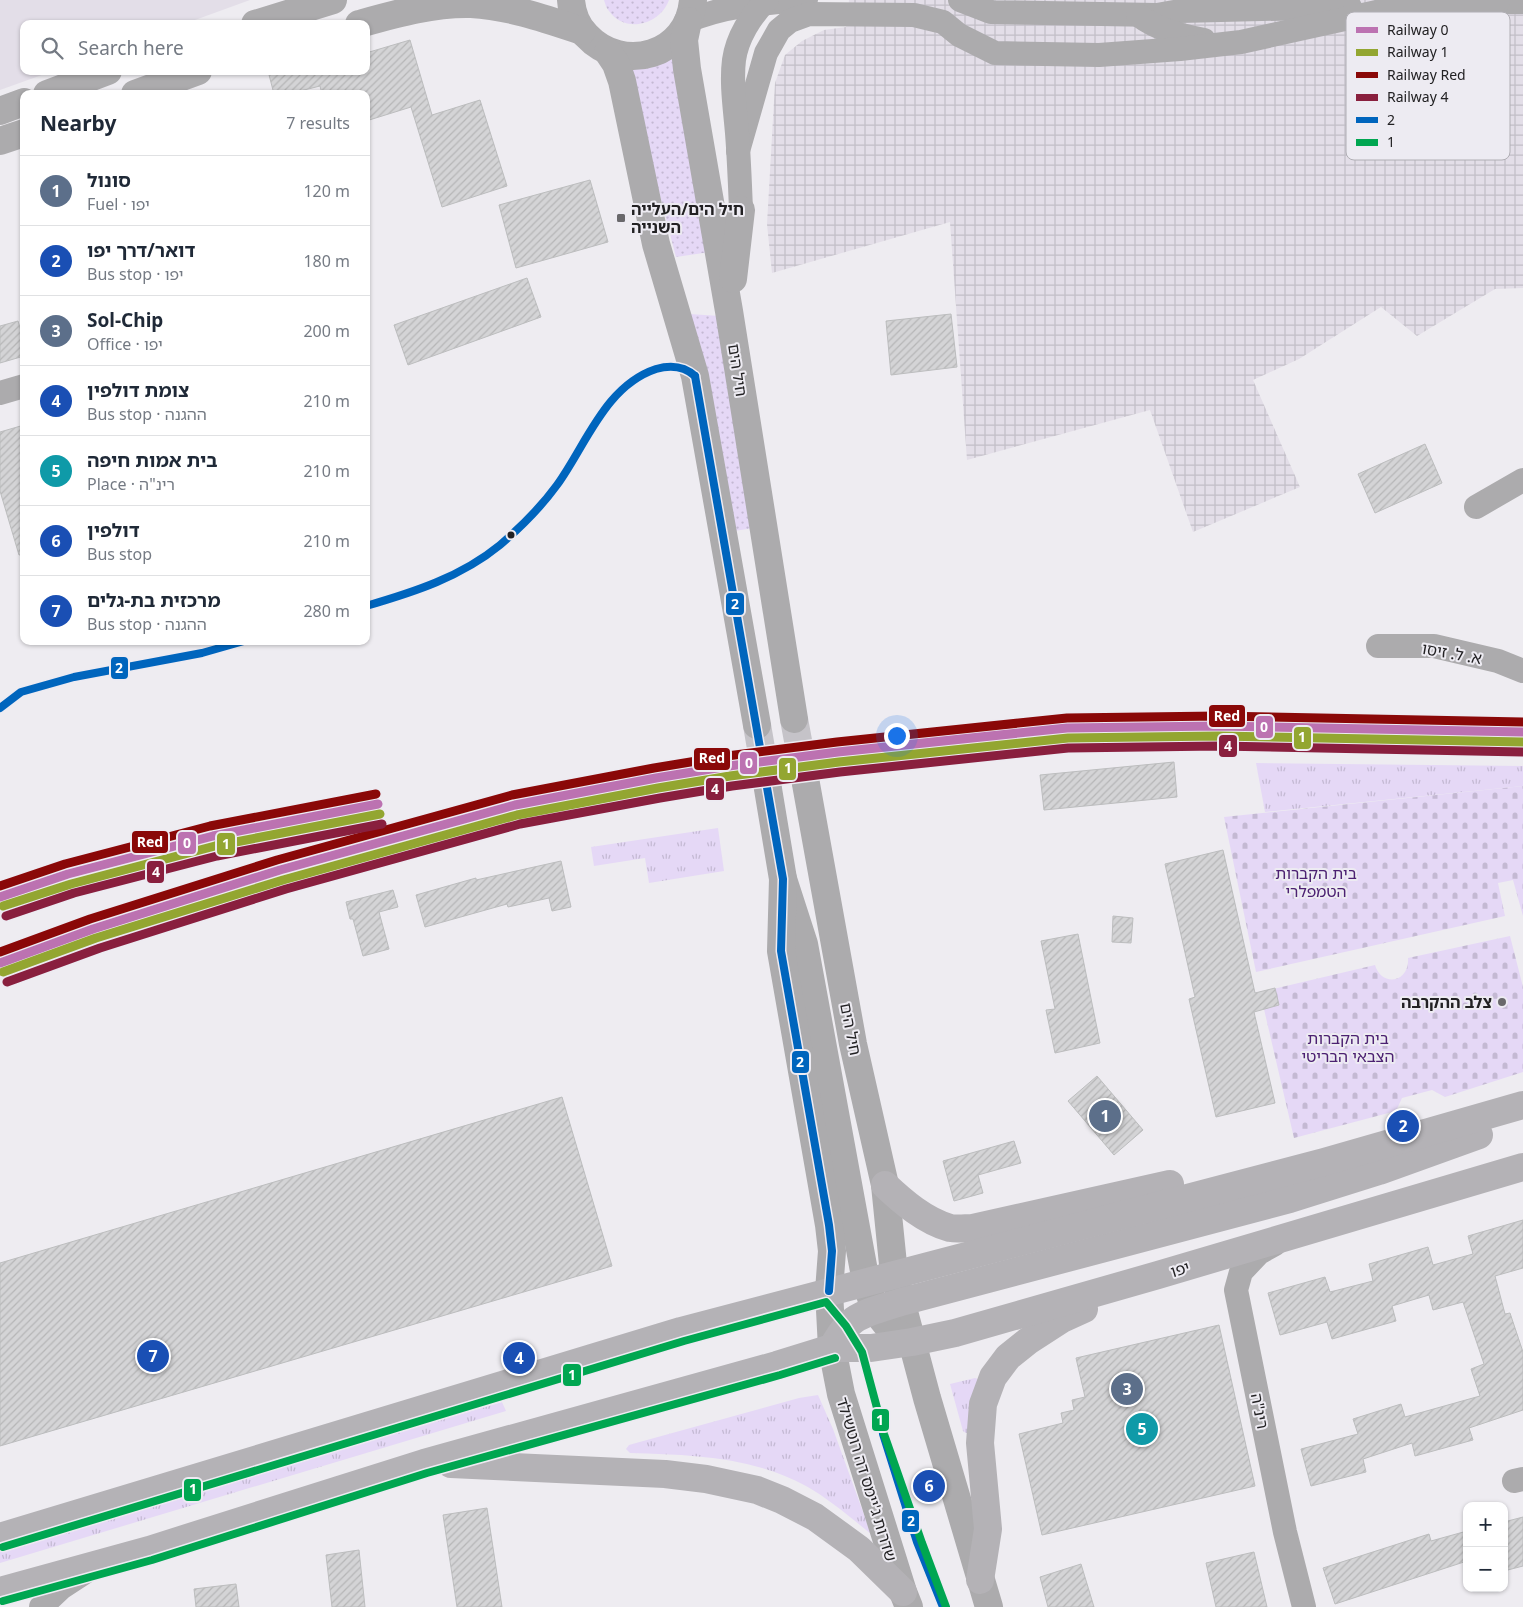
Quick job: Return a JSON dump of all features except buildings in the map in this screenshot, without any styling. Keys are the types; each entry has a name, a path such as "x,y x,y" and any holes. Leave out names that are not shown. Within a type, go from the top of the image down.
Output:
{"highway":[{"path":"0,1537 681,1331 1324,1162 1523,1105"},
{"path":"832,1348 844,1330 854,1320 875,1310 1290,1199 1380,1171 1523,1118"},
{"path":"885,1185 911,1208 938,1223 951,1228 973,1228 1218,1172 1258,1166 1324,1162"},
{"name":"יפו","path":"0,1591 159,1547 424,1463 777,1366 832,1348 871,1348 955,1334 1523,1166"},
{"path":"980,1580 988,1529 980,1443 983,1404 993,1377 1008,1357 1028,1341 1062,1319 1158,1275"},
{"path":"424,1463 665,1474 706,1479 757,1490 782,1500 822,1521 859,1549 906,1600"}],"street":[{"path":"268,20 333,0"},
{"path":"571,0 575,18 582,31 594,44 608,52 627,57 645,56 663,49 678,37 690,10 720,9 766,1 806,0"},
{"path":"960,0 991,12"},
{"path":"729,310 741,210 734,94 734,59 740,40 752,17 766,1"},
{"path":"1376,12 1498,2"},
{"path":"738,151 766,53 779,30 790,21 809,14 914,15 943,22 966,20 991,12 1131,7 1157,15 1182,6 1523,2"},
{"path":"370,21 435,6 471,4 519,11 582,31"},
{"path":"1115,54 1148,42 1171,24 1182,6"},
{"path":"1131,7 1150,24 1174,34 1205,41 1241,42"},
{"name":"חיל הים","path":"690,10 684,40 687,69 729,310 794,719"},
{"path":"943,22 959,35 995,53 1099,55 1241,42 1346,19"},
{"path":"608,52 616,64 622,81 656,244 695,376 757,725"},
{"path":"58,90 97,75"},
{"path":"146,90 187,75"},
{"path":"0,111 20,104"},
{"path":"0,141 20,134"},
{"path":"0,393 20,387"},
{"path":"1476,507 1523,480"},
{"name":"א. ל. זיסו","path":"1378,646 1434,646 1498,661 1523,671"},
{"name":"חיל הים","path":"806,784 853,1044 885,1185 894,1274 912,1342"},
{"name":"חיל הים","path":"768,789 783,878 804,944 866,1282 875,1310 890,1328 912,1342"},
{"name":"חיל הים","path":"783,878 781,951 829,1225 832,1251 829,1291"},
{"name":"רינ\"ה","path":"1288,1237 1259,1253 1249,1262 1241,1272 1236,1290 1285,1532 1304,1607"},
{"name":"שדרות ג'יימס דה רוטשילד","path":"829,1291 832,1348 841,1394 906,1600"},
{"path":"912,1342 989,1607"},
{"path":"42,1607 61,1588 96,1565"}],"shaded area":[{"path":"0,0 250,0 195,20 20,20 20,75 42,75 0,90"},
{"path":"849,0 1523,0 1523,288 1495,289 1417,336 1381,307 1299,359 1253,380 1300,487 1193,532 1150,410 967,460 950,222 772,273 767,224 775,83 785,55 802,41 824,30 846,27"}],"green space":[{"path":"604,0 669,0 664,9 650,21 642,24 633,24 616,18 608,10"},
{"path":"675,58 710,252 676,257 627,69 650,68"},
{"path":"689,314 720,316 754,528 734,531"},
{"path":"1256,763 1523,766 1523,786 1265,812"},
{"name":"בית הקברות הטמפלרי","path":"1523,786 1523,916 1513,880 1498,883 1505,916 1256,972 1224,817"},
{"path":"718,828 724,871 649,883 645,858 594,866 591,847"},
{"name":"בית הקברות הצבאי הבריטי","path":"1510,936 1523,987 1523,1072 1445,1097 1432,1090 1402,1098 1396,1111 1294,1138 1260,992 1375,965 1383,977 1395,979 1405,972 1408,958"},
{"path":"975,1378 978,1379 969,1433 966,1433 963,1431 950,1384"},
{"path":"818,1395 833,1429 871,1534 815,1491 764,1468 698,1456 630,1453 626,1449 629,1445 636,1443 799,1398"},
{"path":"502,1402 506,1411 0,1563 0,1548"}],"tunnel":[{"path":"794,719 806,784"},
{"path":"757,725 768,789"}],"rail line":[{"name":"Red","path":"0,952 90,919 277,860 512,795 727,756 837,742 1067,718 1218,716 1523,722"},
{"name":"0","path":"0,963 93,929 280,870 515,805 729,766 838,752 1067,728 1218,726 1523,732"},
{"name":"1","path":"3,972 96,938 283,880 517,815 730,776 839,762 1068,738 1218,736 1523,742"},
{"name":"4","path":"7,982 100,948 286,889 520,824 732,786 840,772 1068,748 1218,746 1523,752"},
{"name":"Red","path":"0,886 65,864 210,826 376,794"},
{"name":"0","path":"0,897 68,874 213,836 378,804"},
{"name":"1","path":"3,906 71,884 215,846 380,814"},
{"name":"4","path":"6,916 74,893 217,856 382,824"}],"transit line":[{"name":"2","path":"370,605 419,589 453,575 500,545 544,501 557,485 598,418 623,389 638,377 666,367 682,368 695,376"},
{"name":"2","path":"695,376 783,879 781,951 829,1225 832,1251 829,1291"},
{"name":"2","path":"0,708 21,692 74,677 202,653 230,645"},
{"name":"1","path":"3,1547 684,1341 826,1302 846,1326 862,1352 884,1434 946,1607"},
{"name":"1","path":"3,1601 152,1560 427,1473 835,1358"},
{"name":"2","path":"883,1434 917,1542 943,1607"}],"place":[{"name":"חיל הים/העלייה השנייה","path":"621,218"},
{"name":"צלב ההקרבה","path":"1502,1002"},
{"name":"סונול","path":"1105,1116"},
{"name":"דואר/דרך יפו","path":"1403,1126"},
{"name":"מרכזית בת-גלים","path":"153,1356"},
{"name":"צומת דולפין","path":"519,1358"},
{"name":"Sol-Chip","path":"1127,1389"},
{"name":"בית אמות חיפה","path":"1142,1429"},
{"name":"דולפין","path":"929,1486"}]}
